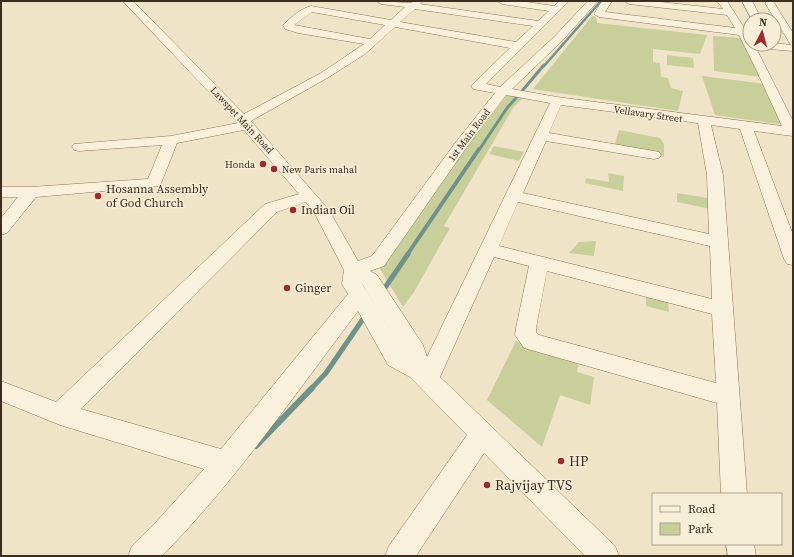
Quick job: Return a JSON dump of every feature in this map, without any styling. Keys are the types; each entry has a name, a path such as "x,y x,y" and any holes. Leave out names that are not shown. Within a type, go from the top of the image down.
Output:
{"street":[{"name":"Lawspet Main Road","path":"128,1 246,122 309,196 323,214 353,270"},
{"path":"381,1 416,3 541,24"},
{"path":"502,1 560,5"},
{"name":"1st Main Road","path":"353,270 378,261 461,145 503,91 558,39 593,1"},
{"path":"607,1 599,14 742,32"},
{"path":"629,1 680,4 730,12"},
{"path":"722,1 742,32"},
{"path":"747,1 753,12"},
{"path":"79,147 171,140 246,122 361,52 416,3"},
{"path":"770,3 793,42"},
{"path":"372,42 298,30 289,27 288,25 305,11 311,10 519,46 560,5"},
{"name":"Vellavary Street","path":"519,46 478,86 556,101 704,122 792,132"},
{"path":"782,46 793,48"},
{"path":"754,52 768,78 792,132"},
{"path":"422,375 488,249 556,101"},
{"path":"704,122 715,175 734,493"},
{"path":"746,127 793,259"},
{"path":"541,136 654,155"},
{"path":"1,192 31,192 154,183 171,140"},
{"path":"1,229 31,192"},
{"path":"60,414 271,208 309,196"},
{"path":"513,196 718,242"},
{"path":"488,249 722,309"},
{"path":"539,263 526,328 526,335 532,342 727,396"},
{"path":"422,375 415,351 370,280 353,270 352,284 396,358 422,375 598,553"},
{"path":"142,556 167,532 226,463 359,295"},
{"path":"1,391 60,414 226,463"},
{"path":"399,556 482,434"},
{"path":"740,545 742,556"}],"green space":[{"path":"592,16 596,17 597,23 707,35 700,54 653,49 653,62 660,63 661,77 668,78 671,88 683,91 678,111 533,89"},
{"path":"713,36 742,38 742,52 749,52 761,77 714,71"},
{"path":"667,55 693,58 694,68 667,65"},
{"path":"702,76 766,84 785,125 715,115"},
{"path":"504,93 524,97 513,108 444,226 450,228 414,292 403,307 379,267"},
{"path":"619,130 660,138 664,144 664,157 625,149 625,146 615,144"},
{"path":"494,146 524,152 519,161 489,154"},
{"path":"608,173 624,176 623,191 585,183 586,178 609,182"},
{"path":"677,193 713,199 715,210 677,202"},
{"path":"596,241 594,256 569,253 579,242"},
{"path":"646,297 668,299 669,312 646,306"},
{"path":"516,341 580,358 577,372 594,377 590,405 560,395 542,447 487,400"}],"waterway":[{"path":"544,66 601,1"},
{"path":"522,91 544,65"},
{"path":"479,150 507,108 516,98"},
{"path":"407,255 479,149"},
{"path":"382,292 408,254"},
{"path":"311,389 326,373 365,316"},
{"path":"256,446 312,388"}],"place":[{"name":"Honda","path":"263,164"},
{"name":"New Paris mahal","path":"274,169"},
{"name":"Hosanna Assembly of God Church","path":"98,196"},
{"name":"Indian Oil","path":"293,210"},
{"name":"Ginger","path":"287,288"},
{"name":"HP","path":"561,461"},
{"name":"Rajvijay TVS","path":"487,485"}]}
